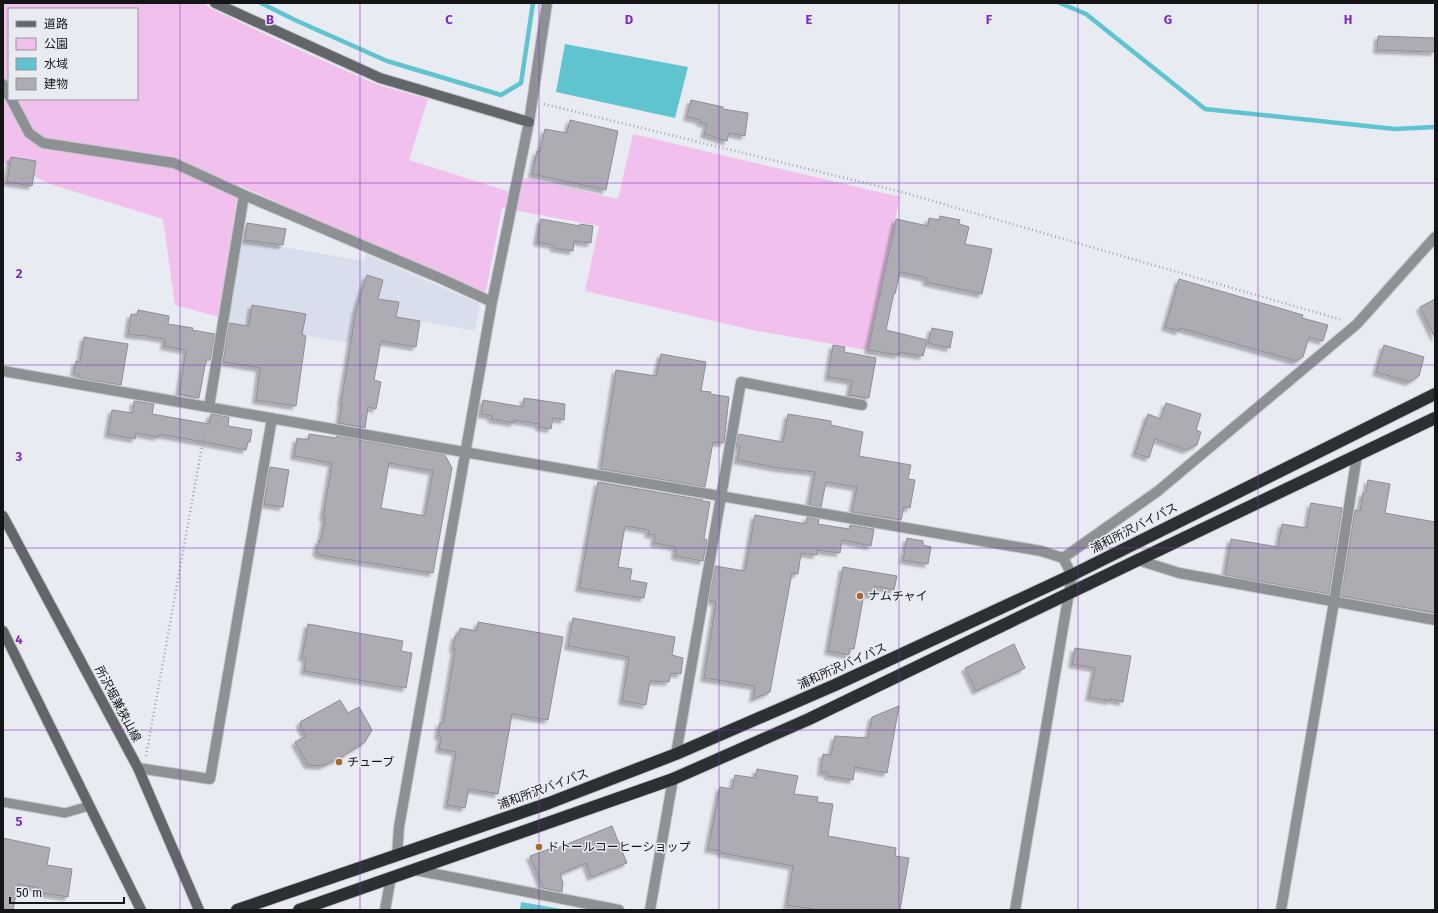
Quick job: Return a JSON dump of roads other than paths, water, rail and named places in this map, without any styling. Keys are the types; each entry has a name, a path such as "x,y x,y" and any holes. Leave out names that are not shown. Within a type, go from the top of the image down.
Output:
{"highway":[{"name":"浦和所沢バイパス","path":"237,910 549,803 676,754 836,685 1072,575 1435,394"},
{"path":"299,910 673,778 809,720 1435,418"}],"main road":[{"path":"215,3 380,78 529,122"},
{"name":"所沢堀兼狭山線","path":"3,516 138,768 199,910"},
{"path":"3,630 141,910"}],"street":[{"path":"397,855 399,827 464,452 492,302 529,122 547,3"},
{"path":"3,84 8,94"},
{"path":"12,100 29,133 43,143 174,163 244,195 442,279 492,302"},
{"path":"209,407 244,195"},
{"path":"1063,558 1158,491 1357,324 1435,237"},
{"path":"3,370 80,385 721,497 1041,551 1063,558 1072,575 1015,910"},
{"path":"676,754 741,382 862,405"},
{"path":"138,768 210,779 272,418"},
{"path":"1281,910 1334,602 1357,455"},
{"path":"1138,560 1179,573 1435,620"},
{"path":"650,910 673,778"},
{"path":"414,870 619,910"},
{"path":"385,910 391,877"}],"lane":[{"path":"3,802 65,813 89,806"}],"water":[{"path":"565,44 688,67 675,118 556,92"},
{"path":"521,902 567,910 520,910"}],"waterway":[{"path":"261,3 295,20 387,61 501,95 521,83 533,3"},
{"path":"1060,3 1086,14 1205,109 1395,129 1435,127"}],"place":[{"name":"ナムチャイ","path":"860,596"},
{"name":"チューブ","path":"339,762"},
{"name":"ドトールコーヒーショップ","path":"539,847"}]}
